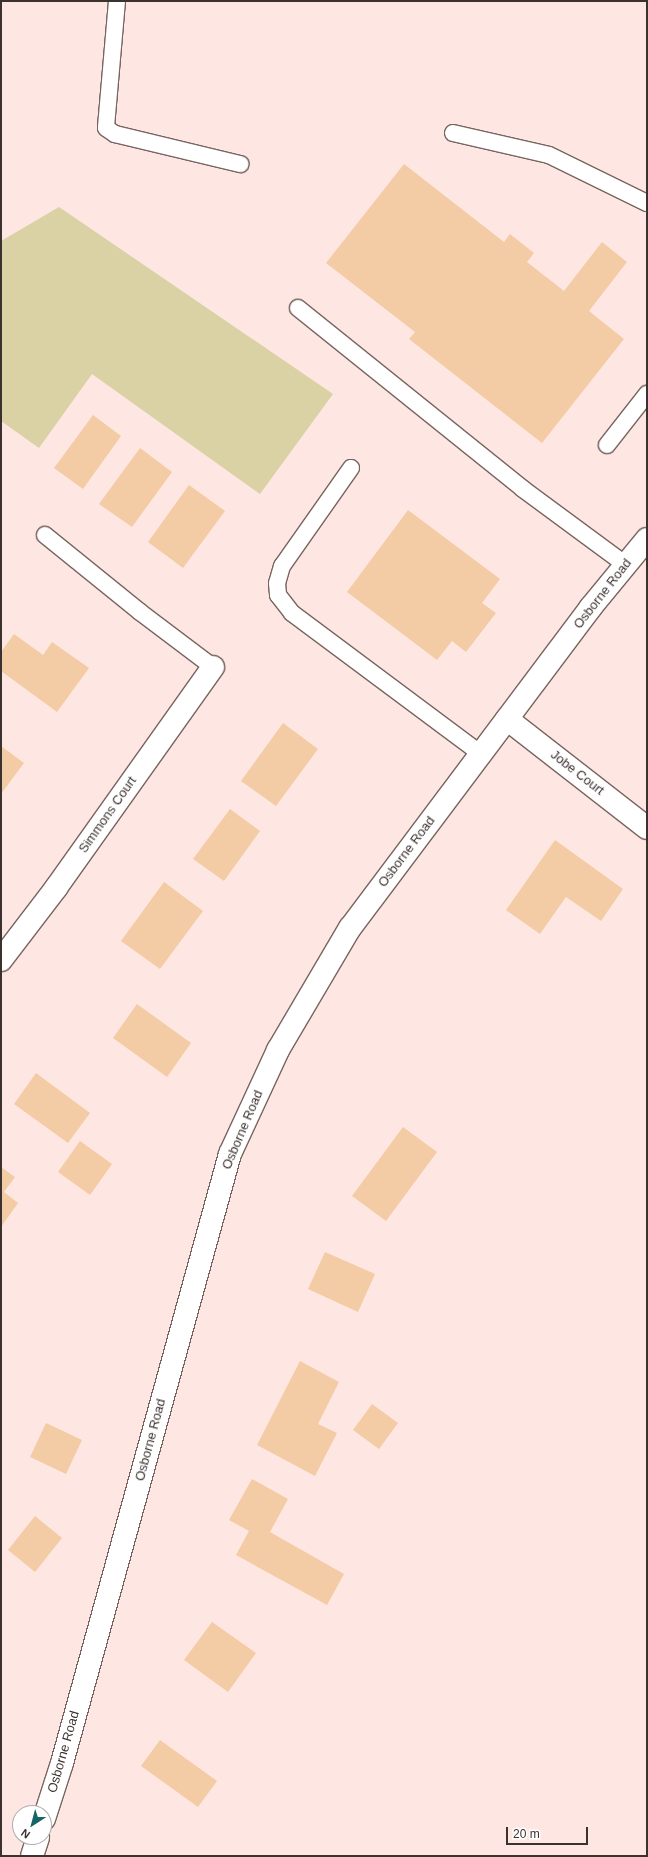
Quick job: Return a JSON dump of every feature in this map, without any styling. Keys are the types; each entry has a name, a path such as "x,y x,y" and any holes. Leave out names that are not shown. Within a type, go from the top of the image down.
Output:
{"street":[{"name":"Osborne Road","path":"48,1805 62,1763 230,1154 278,1050 350,928 591,607 647,539"},
{"name":"Simmons Court","path":"1,960 56,888 213,667"},
{"name":"Jobe Court","path":"507,719 647,828"},
{"path":"32,1856 35,1845"}],"lane":[{"path":"117,1 106,128 115,134 240,164"},
{"path":"453,133 549,155 647,203"},
{"path":"298,308 523,489 626,565"},
{"path":"607,445 647,394"},
{"path":"351,468 282,566 277,583 278,595 292,613 481,754"},
{"path":"45,535 140,612 213,667"}],"shaded area":[{"path":"59,207 333,394 260,494 92,374 39,448 1,421 1,241"}],"building":[{"path":"404,164 504,242 510,234 534,253 527,262 564,291 602,242 627,262 589,311 624,339 542,443 409,339 415,332 326,263"},
{"path":"93,415 121,436 83,489 54,468"},
{"path":"140,448 172,472 132,527 99,504"},
{"path":"189,485 225,511 183,568 148,542"},
{"path":"408,510 500,579 482,603 496,613 466,652 452,641 437,660 347,592"},
{"path":"14,634 43,655 52,642 89,668 57,712 1,671 1,652"},
{"path":"283,723 318,749 276,806 241,781"},
{"path":"1,746 24,763 1,794"},
{"path":"230,809 260,831 224,881 193,859"},
{"path":"555,840 623,889 601,921 566,897 540,934 506,910"},
{"path":"164,882 203,911 160,969 121,941"},
{"path":"137,1004 191,1043 167,1077 113,1038"},
{"path":"36,1073 90,1113 68,1143 14,1104"},
{"path":"403,1127 437,1152 386,1221 352,1196"},
{"path":"80,1141 112,1164 90,1195 58,1172"},
{"path":"1,1167 15,1177 4,1192 18,1203 1,1227"},
{"path":"325,1252 375,1274 358,1312 308,1289"},
{"path":"300,1361 339,1382 318,1424 337,1433 315,1476 257,1445"},
{"path":"372,1404 398,1423 379,1449 353,1430"},
{"path":"46,1423 82,1440 66,1474 30,1457"},
{"path":"252,1479 288,1499 270,1532 344,1574 327,1605 236,1555 249,1531 229,1520"},
{"path":"35,1516 62,1538 35,1572 8,1550"},
{"path":"212,1622 256,1653 228,1692 184,1660"},
{"path":"160,1740 217,1781 198,1807 141,1766"}]}
